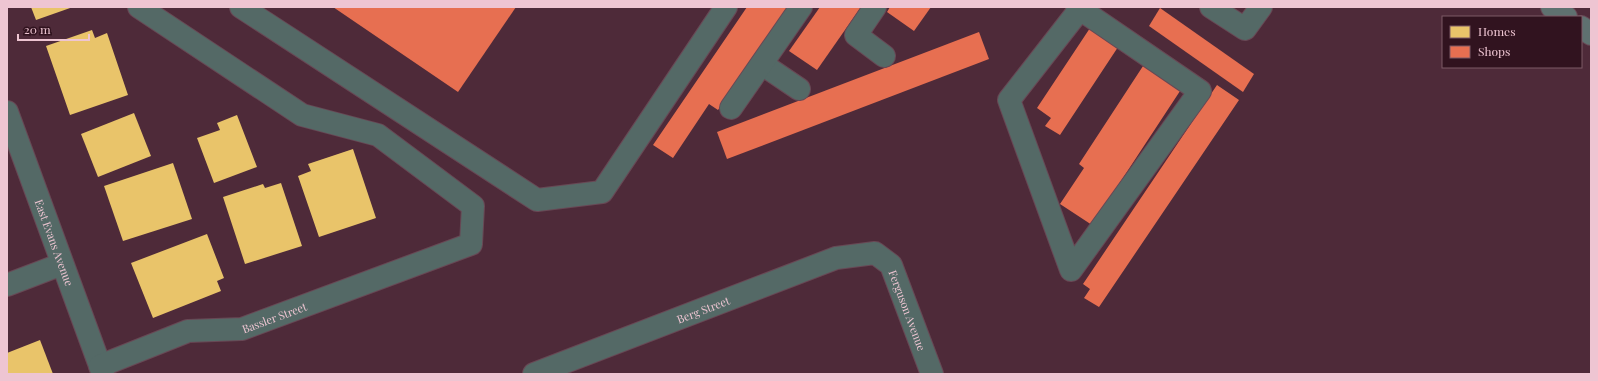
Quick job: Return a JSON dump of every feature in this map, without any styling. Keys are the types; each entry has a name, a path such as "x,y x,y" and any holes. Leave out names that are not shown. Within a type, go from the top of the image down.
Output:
{"main road":[{"path":"1552,7 1565,16"},
{"path":"1582,28 1591,34"}],"street":[{"name":"Bassler Street","path":"101,370 188,330 242,329 471,244 473,206 378,135 302,116 139,7"},
{"path":"242,7 537,200 602,192 726,7"},
{"path":"731,108 801,7"},
{"path":"875,7 856,35 884,56"},
{"path":"1211,7 1245,30 1261,7"},
{"path":"1078,8 1200,91 1071,270 1009,100 1078,8"},
{"path":"762,64 799,89"},
{"name":"East Evans Avenue","path":"9,123 101,370"},
{"name":"Berg Street","path":"534,374 836,258 875,253"},
{"name":"Ferguson Avenue","path":"875,253 891,265 932,374"},
{"path":"7,285 62,264"}],"building: Homes":[{"path":"31,7 73,7 36,20"},
{"path":"92,30 95,38 107,33 128,95 70,115 46,46"},
{"path":"134,113 151,156 98,177 81,134"},
{"path":"237,115 257,167 214,183 197,138 220,130 217,123"},
{"path":"353,149 376,218 319,237 298,176 311,171 308,164"},
{"path":"173,163 192,219 123,241 104,186"},
{"path":"281,183 302,246 245,264 223,197 263,184 265,188"},
{"path":"207,234 224,278 217,281 221,291 153,318 131,263"},
{"path":"40,340 53,374 7,374 7,353"}],"building: Shops":[{"path":"333,7 516,7 458,92"},
{"path":"747,7 788,7 718,110 709,104 673,158 653,145"},
{"path":"820,7 861,7 817,70 789,51"},
{"path":"890,7 931,7 914,31 887,12"},
{"path":"1160,8 1254,74 1243,92 1149,26"},
{"path":"1092,25 1120,44 1060,135 1045,126 1051,118 1037,108"},
{"path":"979,32 989,59 727,159 717,132"},
{"path":"1145,63 1182,88 1092,225 1060,204 1084,168 1079,164"},
{"path":"1217,85 1239,100 1099,307 1084,298 1090,289 1083,284"}]}
